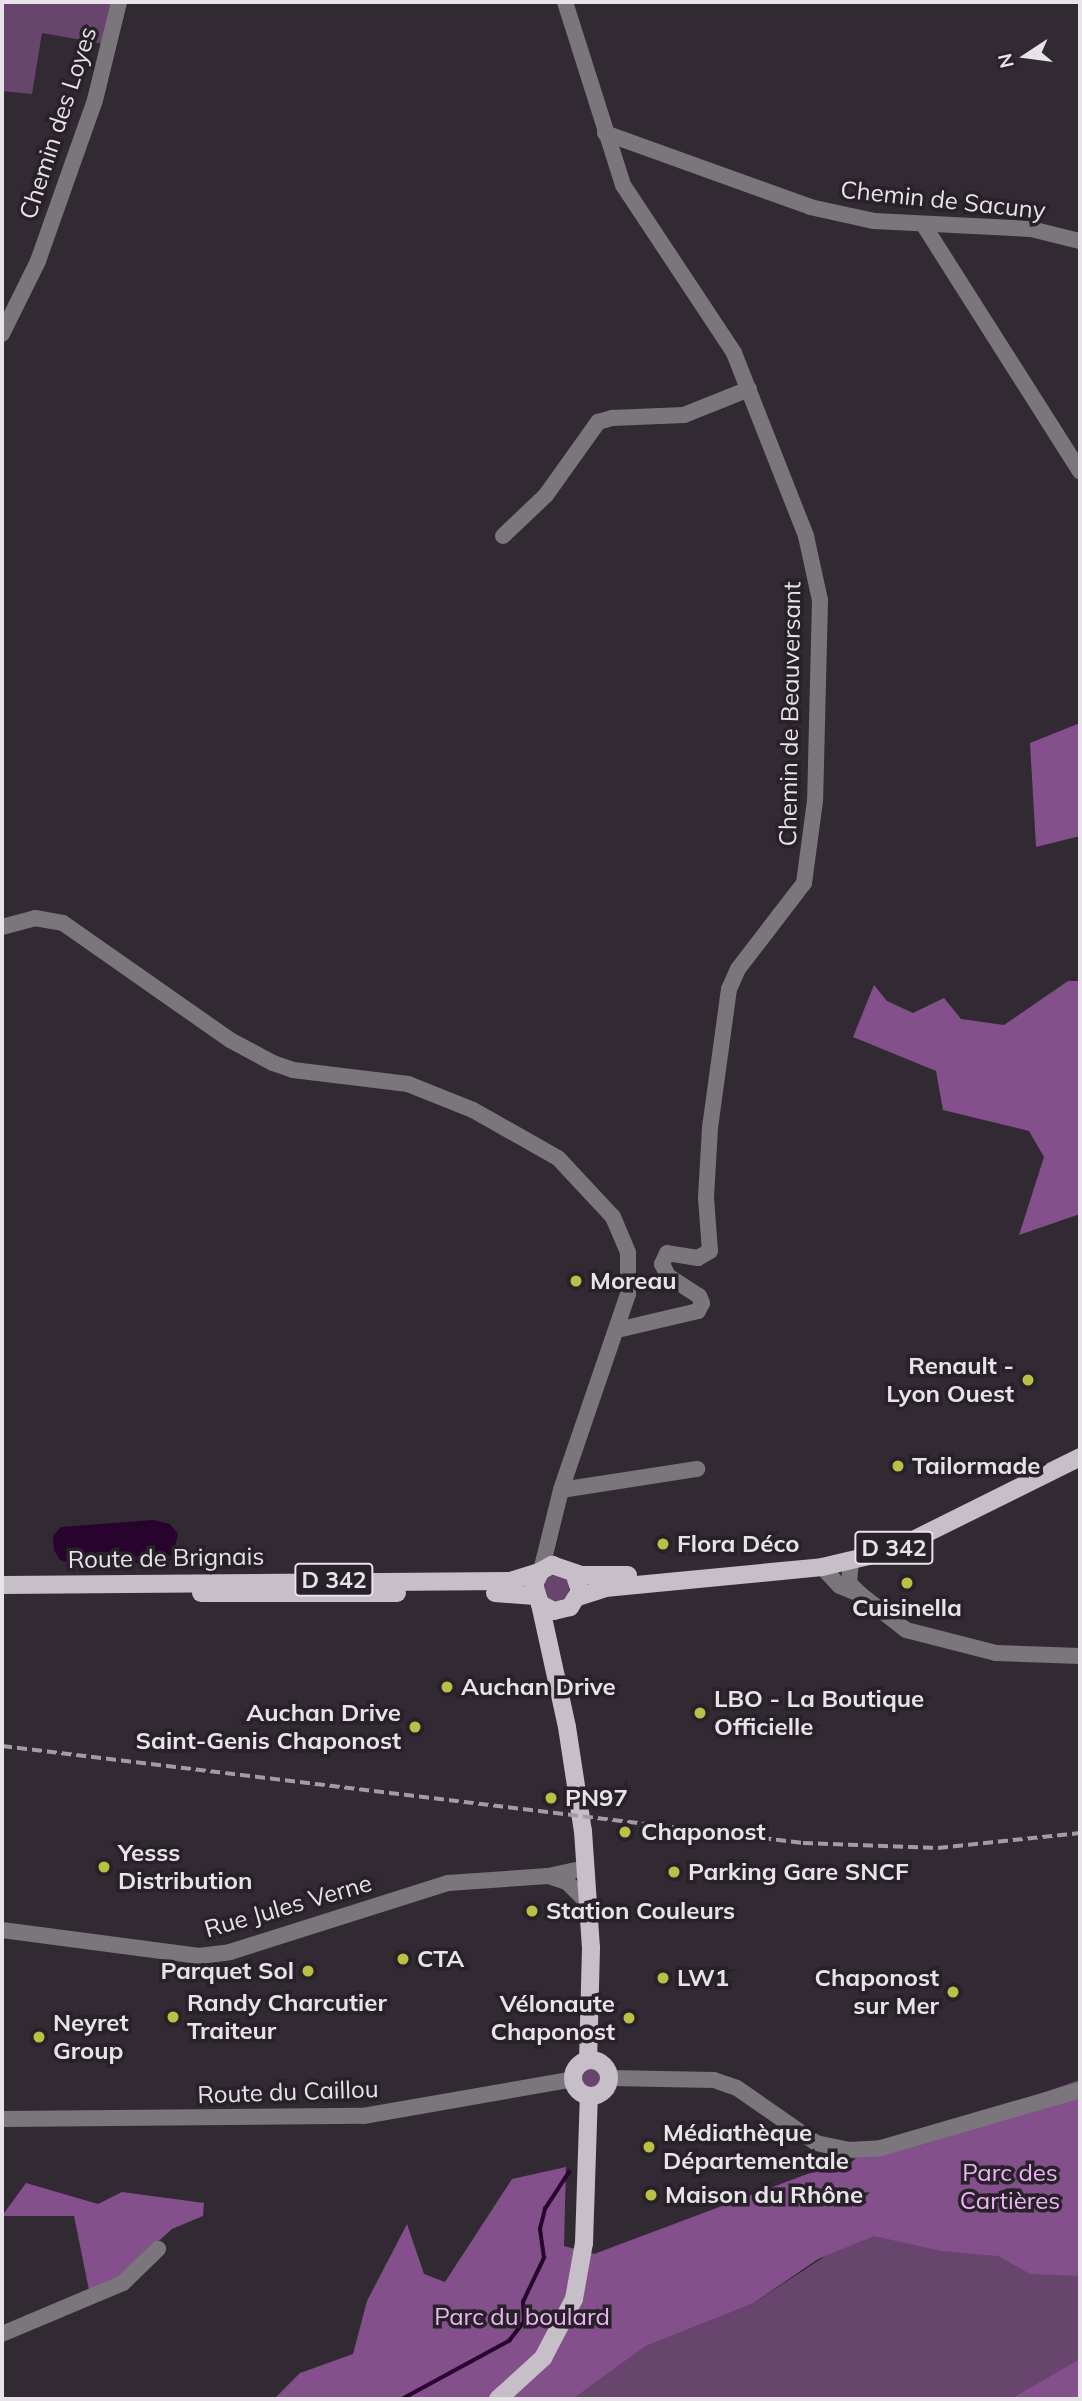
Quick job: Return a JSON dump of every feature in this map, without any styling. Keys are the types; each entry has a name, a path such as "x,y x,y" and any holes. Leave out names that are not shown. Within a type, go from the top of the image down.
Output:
{"main road":[{"name":"D 342","path":"571,1603 605,1587 822,1567 851,1560 903,1545 1080,1457"},
{"path":"551,1642 580,1584 570,1569 552,1565 540,1572 538,1600 551,1642 574,1767 593,1848 596,1931 591,1948"},
{"name":"D 342","path":"570,1569 689,1578"},
{"name":"Route de Brignais","path":"2,1585 510,1581 540,1572"},
{"name":"Route de Brignais","path":"2,1596 514,1592 538,1600"},
{"path":"538,1600 549,1610 571,1603"},
{"path":"574,1767 591,1948 588,2060"},
{"path":"588,2060 603,2064 610,2078 605,2090 589,2096 578,2091 573,2080 576,2069 588,2060"},
{"path":"498,2399 543,2358 574,2299 584,2244 589,2096"}],"street":[{"name":"Chemin des Loyes","path":"2,334 51,224 95,100 119,2"},
{"name":"Chemin de Beauversant","path":"565,2 605,133 634,205 713,318 749,389 816,568 820,600 815,801 808,865 799,896 738,969 729,989 710,1128 706,1198 710,1251 698,1258 667,1253 663,1264 668,1276 699,1296 702,1303 698,1311 617,1330"},
{"name":"Chemin de Sacuny","path":"605,133 810,207 874,221 1031,229 1080,241"},
{"path":"923,224 1080,471"},
{"path":"503,536 546,495 598,422 612,418 684,415 749,389"},
{"path":"2,927 35,918 63,923 256,1056 293,1070 408,1084 473,1110 558,1158 613,1217 628,1253 628,1294 561,1490 540,1572"},
{"path":"561,1490 697,1469"},
{"path":"550,1536 570,1569"},
{"path":"851,1560 849,1583 906,1630 996,1653 1080,1656"},
{"path":"822,1567 840,1586 860,1594"},
{"name":"Rue Jules Verne","path":"2,1930 199,1956 230,1952 449,1883 548,1876 585,1868"},
{"path":"548,1876 567,1882 587,1902"},
{"path":"610,2078 713,2080 737,2088 816,2143 848,2150 881,2148 1080,2090"},
{"name":"Route du Caillou","path":"2,2119 363,2116 573,2080"},
{"path":"2,2334 123,2283 158,2249"}],"green space":[{"path":"2,2 114,2 104,44 42,33 32,94 2,91"},
{"path":"1080,723 1080,836 1036,847 1030,743"},
{"path":"1068,981 1080,981 1080,1214 1019,1235 1044,1157 1029,1131 943,1110 936,1071 853,1037 874,985 887,1001 913,1013 944,998 961,1019 1004,1025"},
{"path":"556,1575 565,1579 569,1588 565,1597 556,1601 547,1597 543,1588 547,1579"},
{"path":"591,2068 598,2071 601,2078 598,2085 591,2088 584,2085 581,2078 584,2071"},
{"name":"Parc du boulard","path":"1080,2080 1080,2276 1030,2274 998,2256 941,2251 874,2236 818,2259 752,2304 646,2346 573,2399 274,2399 300,2373 353,2354 367,2301 407,2224 424,2274 445,2282 512,2179 566,2167 564,2246 594,2254 802,2176"},
{"name":"Parc des Cartières","path":"1080,2090 1080,2399 573,2399 646,2346 752,2304"},
{"path":"26,2183 98,2204 122,2192 204,2203 203,2216 172,2229 118,2278 89,2290 74,2216 2,2216"},
{"path":"1080,2359 1080,2399 1011,2399"}],"shaded area":[{"path":"153,1520 170,1524 178,1534 172,1559 166,1563 73,1564 60,1560 54,1550 53,1536 61,1527"}],"waterway":[{"path":"402,2399 509,2341 524,2322 523,2302 544,2258 540,2229 545,2209 569,2172"}],"railway":[{"path":"2,1746 803,1843 938,1848 1080,1833"}],"place":[{"name":"Moreau","path":"576,1281"},
{"name":"Renault - Lyon Ouest","path":"1028,1380"},
{"name":"Tailormade","path":"898,1466"},
{"name":"Flora Déco","path":"663,1544"},
{"name":"Cuisinella","path":"907,1583"},
{"name":"Auchan Drive","path":"447,1687"},
{"name":"LBO - La Boutique Officielle","path":"700,1713"},
{"name":"Auchan Drive Saint-Genis Chaponost","path":"415,1727"},
{"name":"PN97","path":"551,1798"},
{"name":"Chaponost","path":"625,1832"},
{"name":"Yesss Distribution","path":"104,1867"},
{"name":"Parking Gare SNCF","path":"674,1872"},
{"name":"Station Couleurs","path":"532,1911"},
{"name":"CTA","path":"403,1959"},
{"name":"Parquet Sol","path":"308,1971"},
{"name":"LW1","path":"663,1978"},
{"name":"Chaponost sur Mer","path":"953,1992"},
{"name":"Randy Charcutier Traiteur","path":"173,2017"},
{"name":"Vélonaute Chaponost","path":"629,2018"},
{"name":"Neyret Group","path":"39,2037"},
{"name":"Médiathèque Départementale","path":"649,2147"},
{"name":"Maison du Rhône","path":"651,2195"}]}
